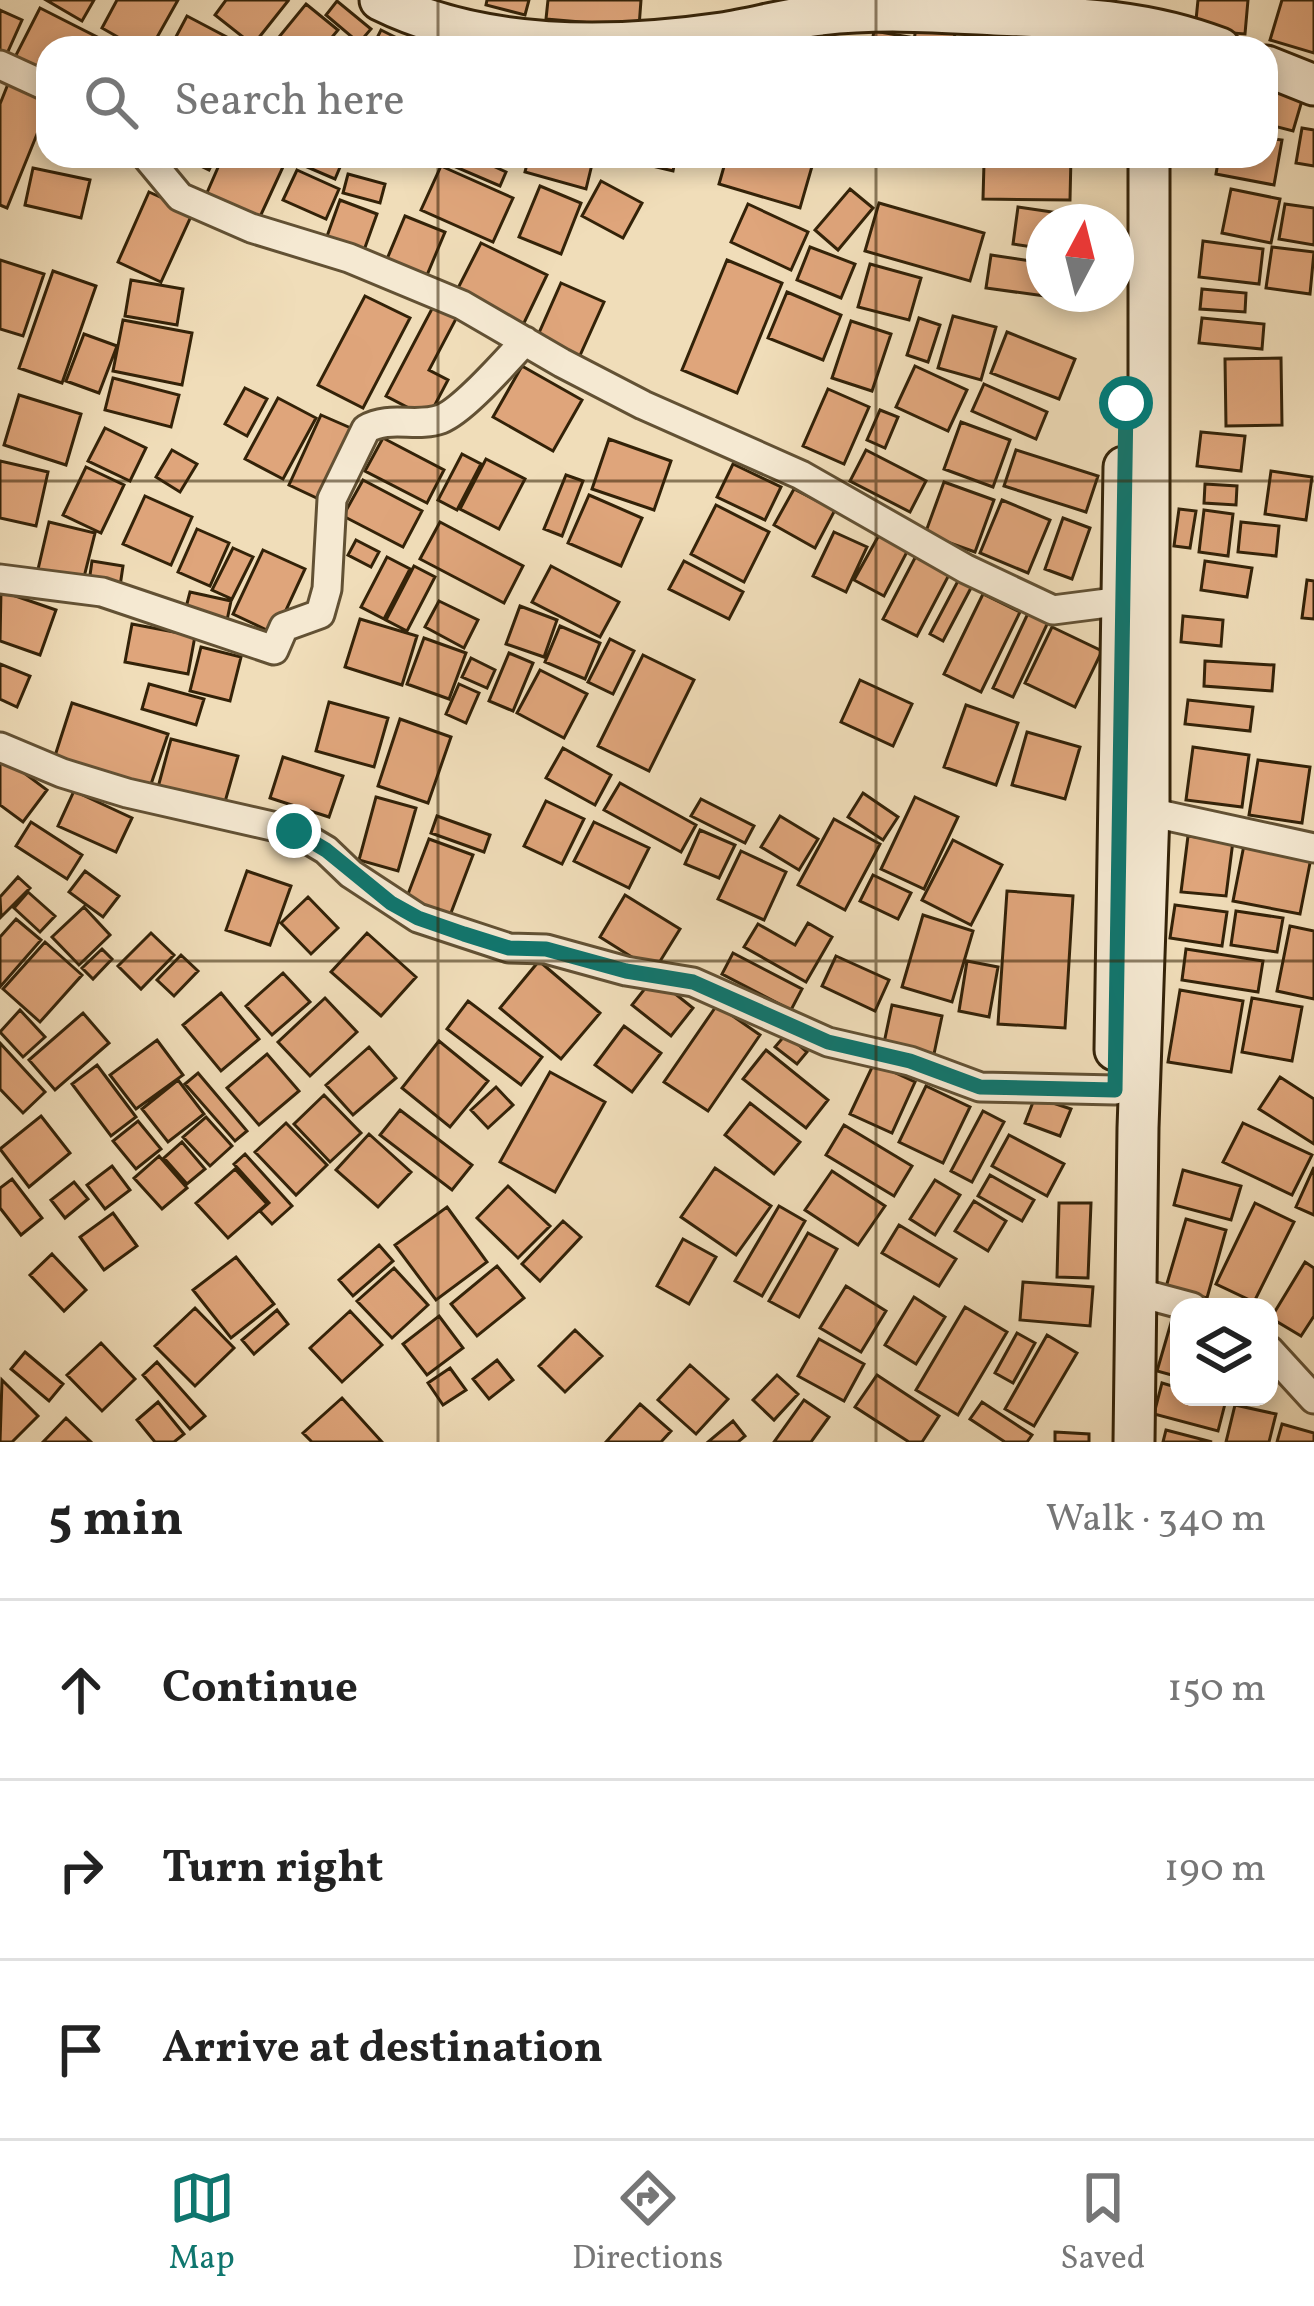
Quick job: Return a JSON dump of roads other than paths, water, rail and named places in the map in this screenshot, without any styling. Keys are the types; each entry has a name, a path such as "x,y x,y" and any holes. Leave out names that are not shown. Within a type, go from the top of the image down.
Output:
{"street":[{"path":"380,0 419,19 514,36"},
{"path":"690,36 818,15 906,8 1134,24 1177,36"},
{"path":"0,65 36,82"},
{"path":"1278,71 1314,85"},
{"path":"156,168 180,197 251,228 349,258 462,304 643,405 801,476 966,569 1053,610 1123,602"},
{"path":"1110,1442 1125,168"},
{"path":"1135,1442 1149,812 1149,168"},
{"path":"0,579 102,592 274,650 284,627 320,614 327,589 332,499 366,429 441,419 483,385 525,341"},
{"path":"0,748 127,793 294,831 418,918 509,948 546,949 626,971 693,982 828,1042 910,1061 980,1087 1115,1090"},
{"path":"1149,812 1314,848"},
{"path":"1136,1292 1170,1301"},
{"path":"1278,1360 1314,1399"}]}
